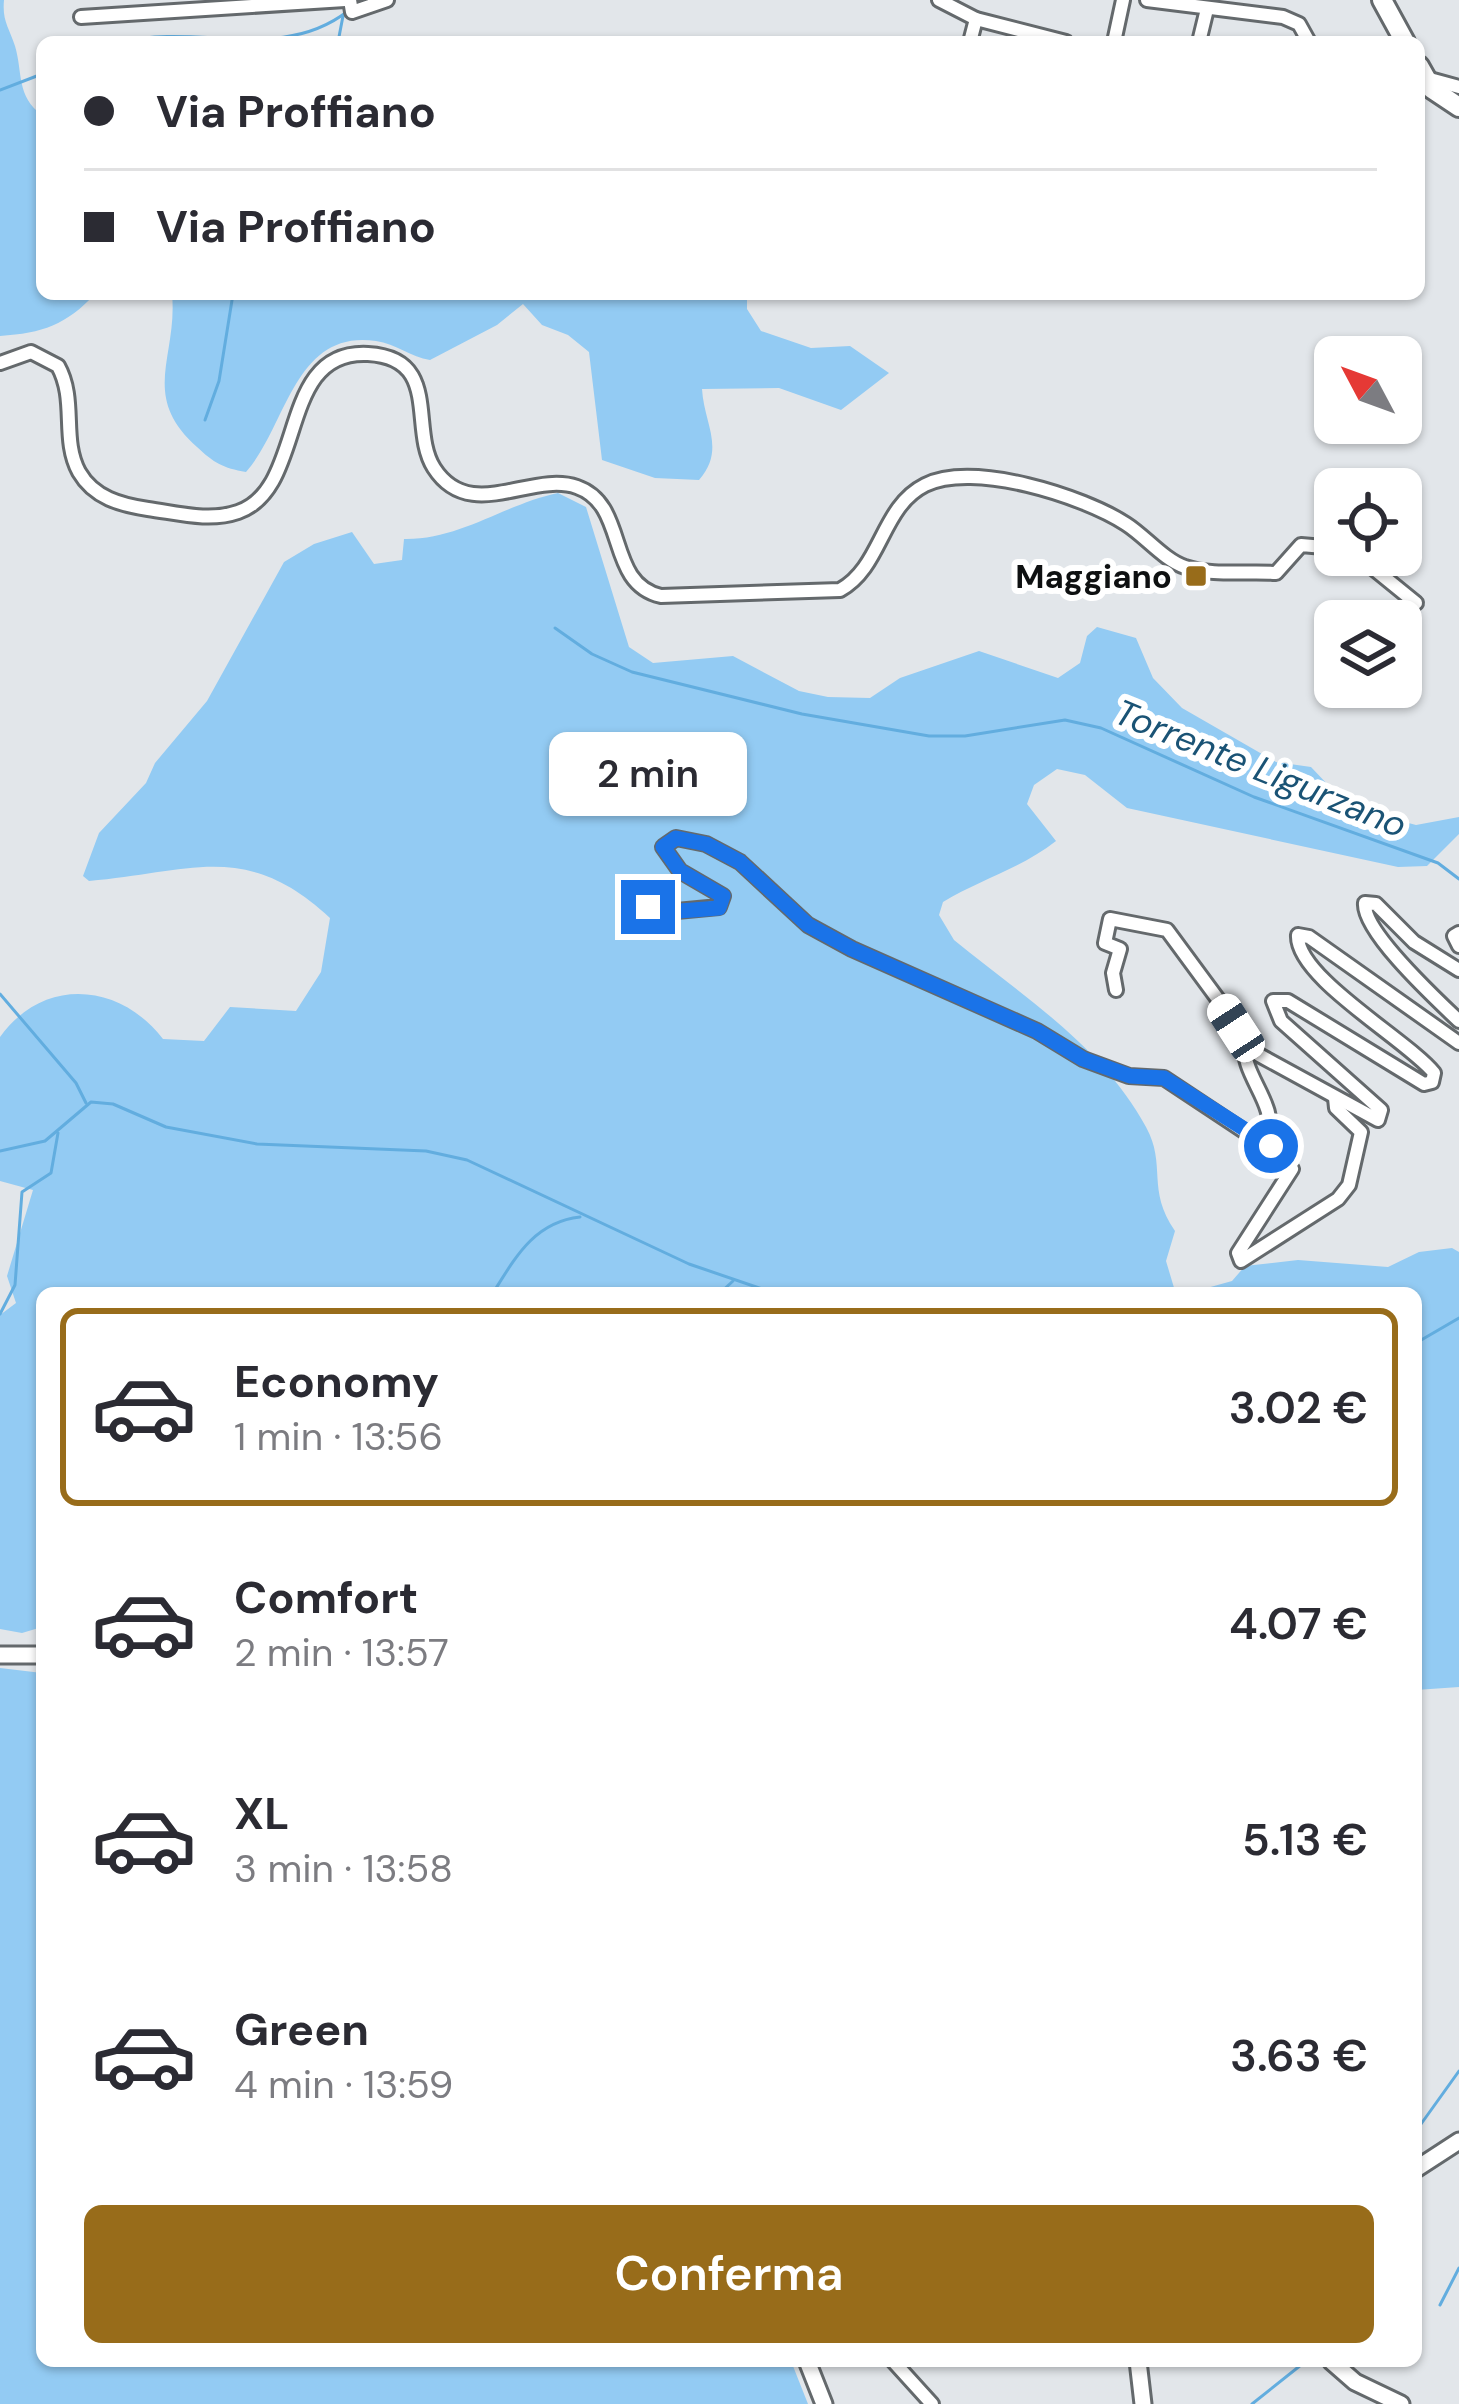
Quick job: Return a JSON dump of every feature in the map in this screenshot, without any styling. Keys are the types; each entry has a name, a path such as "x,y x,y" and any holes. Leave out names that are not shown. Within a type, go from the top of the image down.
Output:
{"main road":[{"path":"1382,0 1403,36"},
{"path":"1425,80 1459,107"}],"street":[{"path":"80,17 387,0"},
{"path":"939,0 976,19 1043,36"},
{"path":"1115,36 1123,0"},
{"path":"1147,0 1283,17 1298,24 1305,36"},
{"path":"1200,36 1207,9"},
{"path":"972,36 976,19"},
{"path":"1425,78 1459,87"},
{"path":"0,363 31,352 58,366 71,399 73,455 95,491 119,503 208,518 240,512 268,488 317,374 355,355 382,357 405,368 418,388 427,451 442,478 460,489 489,496 550,482 581,488 606,517 628,575 641,589 662,596 840,590 869,560 905,499 941,478 964,475 991,477 1090,506 1189,569 1276,573 1301,544 1314,546"},
{"path":"1383,576 1412,600"},
{"path":"648,907 666,912 719,908 723,896 680,871 663,847 676,838 706,844 757,875 808,925 852,949 1037,1031 1083,1059 1130,1076 1164,1078 1263,1140 1292,1169 1238,1253 1241,1261 1326,1209 1348,1185 1361,1132 1336,1108 1335,1098"},
{"path":"1459,970 1414,942 1376,904 1365,903 1366,916 1390,948 1459,1021"},
{"path":"1116,990 1113,973 1120,950 1105,946 1109,922 1156,925 1176,937 1245,1041 1281,1072 1371,1119 1383,1118 1381,1110 1280,1021 1274,1000 1288,1001 1424,1084 1432,1082 1434,1073 1348,1004 1300,950 1299,934 1391,1000 1442,1026 1459,1043"},
{"path":"1459,933 1454,936 1459,946"},
{"path":"1245,1041 1248,1064 1271,1124 1263,1140"},
{"path":"0,1655 36,1655"},
{"path":"1422,2165 1459,2141"},
{"path":"809,2367 824,2404"},
{"path":"898,2367 932,2404"},
{"path":"1139,2367 1143,2404"},
{"path":"1339,2367 1369,2390 1401,2404"}],"shaded area":[{"path":"0,0 4,0 24,92 36,110 36,300 88,300 53,326 0,336"},
{"path":"172,300 747,300 747,309 761,331 811,348 850,346 889,373 841,410 779,388 702,389 712,447 707,469 699,480 655,478 602,460 589,352 568,335 542,325 523,304 497,325 430,360 376,341 349,341 327,350 296,385 246,472 209,457 169,410 165,375"},
{"path":"558,493 586,507 629,647 653,663 733,656 799,691 870,698 900,678 979,651 1058,678 1080,663 1087,636 1097,627 1136,638 1153,678 1182,708 1276,762 1311,767 1349,807 1416,825 1459,817 1459,834 1427,866 1398,867 1127,808 1085,775 1057,769 1034,785 1027,804 1056,841 943,902 939,915 954,940 1084,1047 1146,1127 1155,1153 1161,1202 1175,1231 1166,1261 1174,1287 36,1287 36,1629 22,1633 0,1629 0,1315 16,1303 7,1276 33,1190 0,1181 0,1037 38,1004 82,994 126,1006 163,1039 204,1041 230,1007 296,1011 321,972 330,918 300,893 243,869 187,868 89,881 83,876 99,833 146,783 155,763 207,701 284,562 314,544 352,532 374,564 402,560 404,539 444,534"},
{"path":"1452,1248 1459,1252 1459,1687 1422,1690 1422,1287 1210,1287 1232,1281 1245,1266 1298,1260 1388,1267 1419,1252"},
{"path":"0,1668 36,1672 36,2367 793,2367 808,2404 0,2404"}],"waterway":[{"path":"288,36 322,26 348,11"},
{"path":"339,36 343,16"},
{"path":"0,90 36,76"},
{"path":"205,420 219,381 232,300"},
{"name":"Torrente Ligurzano","path":"555,628 592,654 632,672 802,714 929,736 965,736 1065,720 1101,728 1254,797 1438,863 1459,879"},
{"path":"0,994 76,1083 86,1103"},
{"path":"0,1151 45,1141 91,1102 113,1104 166,1127 257,1144 426,1151 467,1160 689,1264 756,1287"},
{"path":"0,1314 15,1285 22,1192 51,1173 58,1133"},
{"path":"497,1287 538,1234 580,1217"},
{"path":"726,1287 733,1281"},
{"name":"Torrente Ligurzano","path":"1422,1340 1459,1318"},
{"path":"1422,2123 1459,2071"},
{"path":"1440,2305 1459,2268"},
{"path":"1252,2404 1298,2367"}],"place":[{"name":"Maggiano","path":"1196,576"}],"route":[{"path":"648,907 666,912 719,908 723,896 680,871 667,859 663,847 676,838 706,844 757,875 808,925 852,949 1037,1031 1083,1059 1130,1076 1164,1078 1271,1146"}]}
